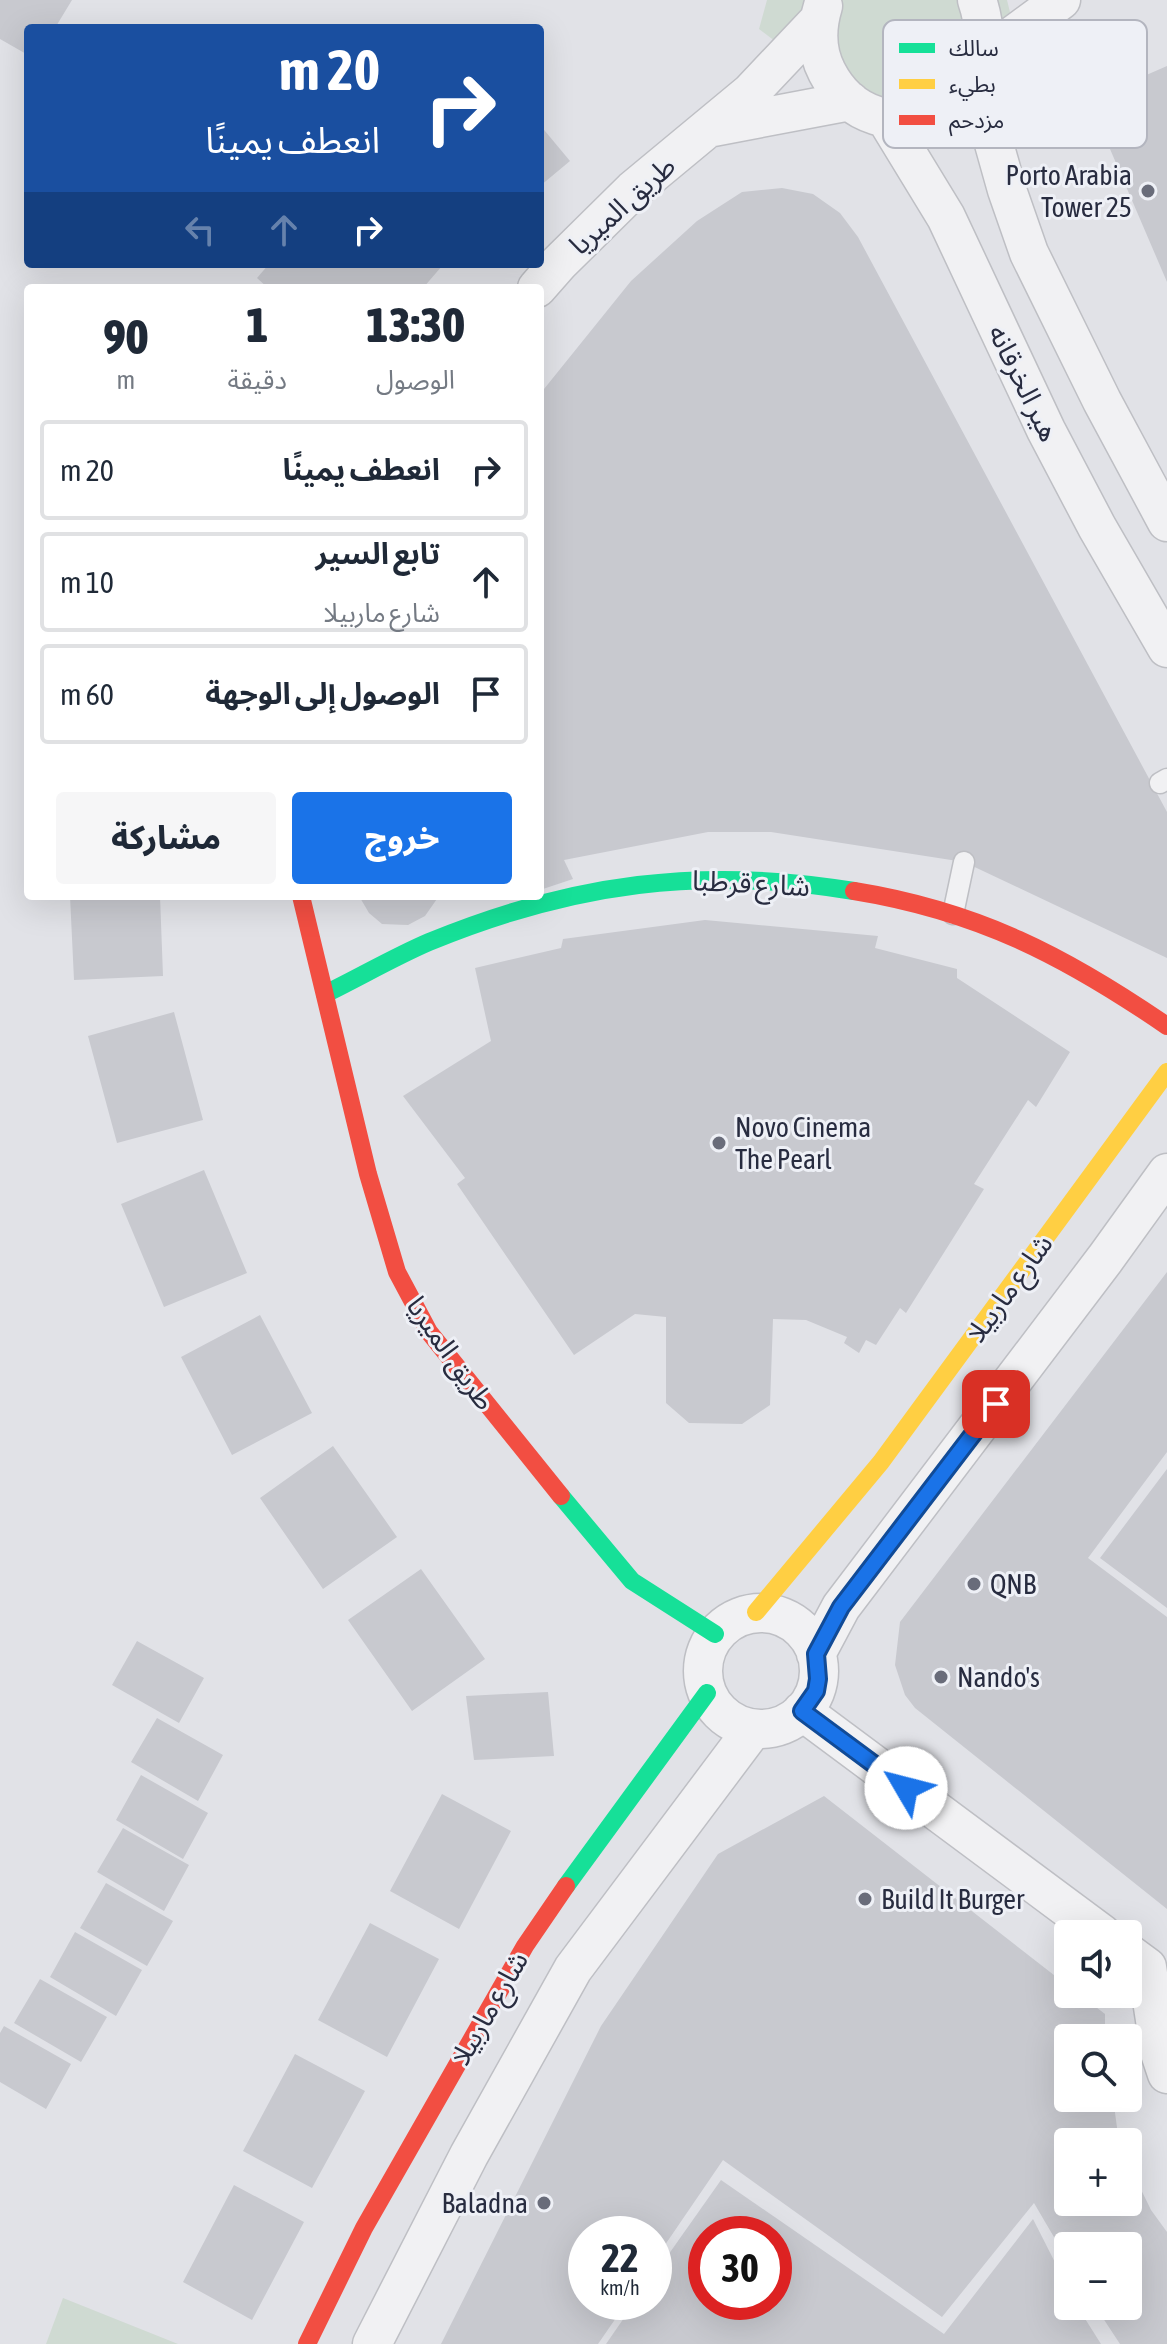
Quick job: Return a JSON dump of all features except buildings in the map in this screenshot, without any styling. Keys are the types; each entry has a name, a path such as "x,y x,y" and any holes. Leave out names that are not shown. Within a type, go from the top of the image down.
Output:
{"street":[{"path":"977,0 982,20"},
{"path":"1035,20 1061,0"},
{"path":"823,10 819,50 830,78 850,101 883,116"},
{"name":"طريق الميريا","path":"541,284 633,190 750,93 823,10"},
{"name":"طريق الميريا","path":"710,127 850,101"},
{"name":"هير الخرقانه","path":"904,148 946,217 1046,430 1097,527 1167,648"},
{"path":"995,148 1029,253 1102,401 1167,522"},
{"name":"شارع قرطبا","path":"325,994 428,944 562,899 619,886 686,879 782,881 869,892 953,914 1021,939 1122,995 1167,1026"},
{"name":"طريق الميريا","path":"302,900 368,1174 397,1272 429,1332 491,1412 632,1581 715,1634"},
{"name":"شارع ماربيلا","path":"756,1612 881,1462 1167,1072"},
{"name":"شارع ماربيلا","path":"816,1654 841,1607 1167,1173"},
{"path":"881,1462 923,1500"},
{"path":"756,1612 771,1613 800,1627 816,1654 818,1679 816,1691 802,1711 780,1725 753,1729 725,1717 707,1693 703,1663 715,1634 741,1616 756,1612"},
{"name":"شارع ماربيلا","path":"307,2344 364,2228 525,1946 582,1861 707,1693"},
{"path":"802,1711 1083,1920"},
{"name":"شارع ماربيلا","path":"372,2344 469,2155 573,1969 753,1729"},
{"path":"1147,1960 1160,2053 1167,2074"}],"lane":[{"path":"953,914 964,862"}],"shaded area":[{"path":"767,0 1007,0 1012,20 883,20 883,123 759,29"},
{"path":"63,2298 178,2344 46,2344"}],"traffic: fast":[{"path":"325,994 429,942 482,922 586,893 638,885 744,880 854,891"},
{"path":"561,1496 632,1581 715,1634"},
{"path":"566,1886 707,1693"}],"traffic: slow":[{"path":"756,1612 881,1462 1167,1072"}],"traffic: jam":[{"path":"854,891 941,911 1019,940 1092,978 1167,1026"},
{"path":"302,900 368,1174 397,1272 429,1332 561,1496"},
{"path":"307,2344 364,2228 525,1946 566,1886"}],"place":[{"name":"Porto Arabia Tower 25","path":"1148,191"},
{"name":"Novo Cinema The Pearl","path":"719,1143"},
{"name":"QNB","path":"974,1584"},
{"name":"Nando's","path":"941,1677"},
{"name":"Build It Burger","path":"865,1899"},
{"name":"Baladna","path":"544,2203"}],"route":[{"path":"906,1788 802,1711 816,1691 819,1666 816,1654 841,1607 996,1404"}]}
